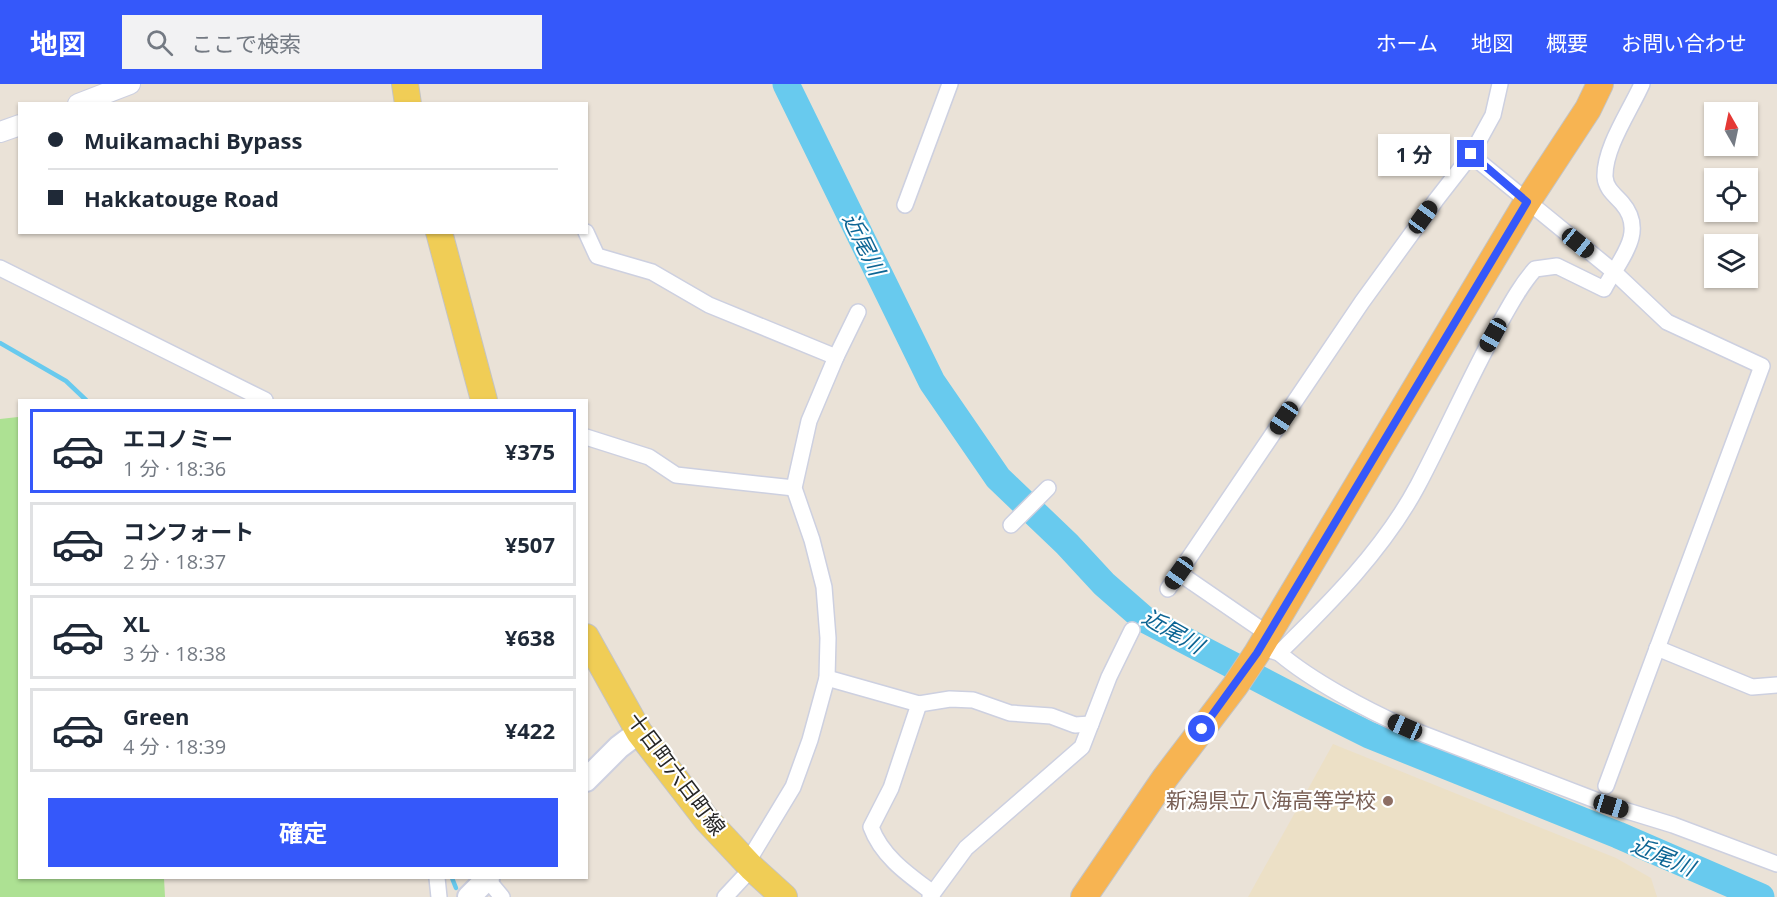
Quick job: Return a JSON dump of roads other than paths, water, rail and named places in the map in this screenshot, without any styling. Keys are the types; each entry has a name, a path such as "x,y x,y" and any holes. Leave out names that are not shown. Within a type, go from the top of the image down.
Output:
{"highway":[{"path":"1084,897 1165,778 1266,647 1527,202 1588,108 1600,84"}],"main road":[{"path":"405,84 408,102"},
{"path":"440,234 484,399"},
{"name":"十日町六日町線","path":"588,641 639,732 706,819 750,866 784,897"},
{"path":"588,778 619,747 639,732"},
{"path":"469,897 487,879"}],"street":[{"path":"83,102 130,84"},
{"path":"905,205 950,84"},
{"path":"1168,589 1362,302 1471,154 1493,115 1500,84"},
{"path":"1266,647 1358,570 1392,527 1417,487 1475,368 1511,303 1535,269 1557,266 1604,289 1633,236 1630,212 1610,191 1605,180 1606,166 1617,134 1642,84"},
{"path":"0,132 18,126"},
{"path":"1471,154 1613,271 1667,322 1762,366 1606,786"},
{"path":"587,234 597,256 652,272 709,304 836,357"},
{"path":"0,268 263,399"},
{"path":"724,897 750,866 793,787 810,740 827,678 828,638 824,587 812,540 794,488 809,421 858,312"},
{"path":"588,438 648,457 676,475 794,488"},
{"path":"1011,525 1047,488"},
{"path":"1179,573 1266,647 1365,707 1405,727 1611,806 1673,825 1777,864"},
{"path":"919,704 891,788 871,827 875,838 899,868 932,895 966,848 1082,747 1109,677 1132,630"},
{"path":"1657,648 1752,687 1777,685"},
{"path":"827,678 919,704 950,699 973,700 1010,713 1051,716 1075,725 1090,724"},
{"path":"437,879 440,897"},
{"path":"489,879 502,897"}],"waterway":[{"name":"近尾川","path":"786,84 932,382 998,478 1067,544 1104,584 1144,619 1369,735 1618,835 1761,897"},
{"path":"0,343 66,381 85,399"},
{"path":"452,879 456,888"}],"place":[{"name":"新潟県立八海高等学校","path":"1388,801"}]}
